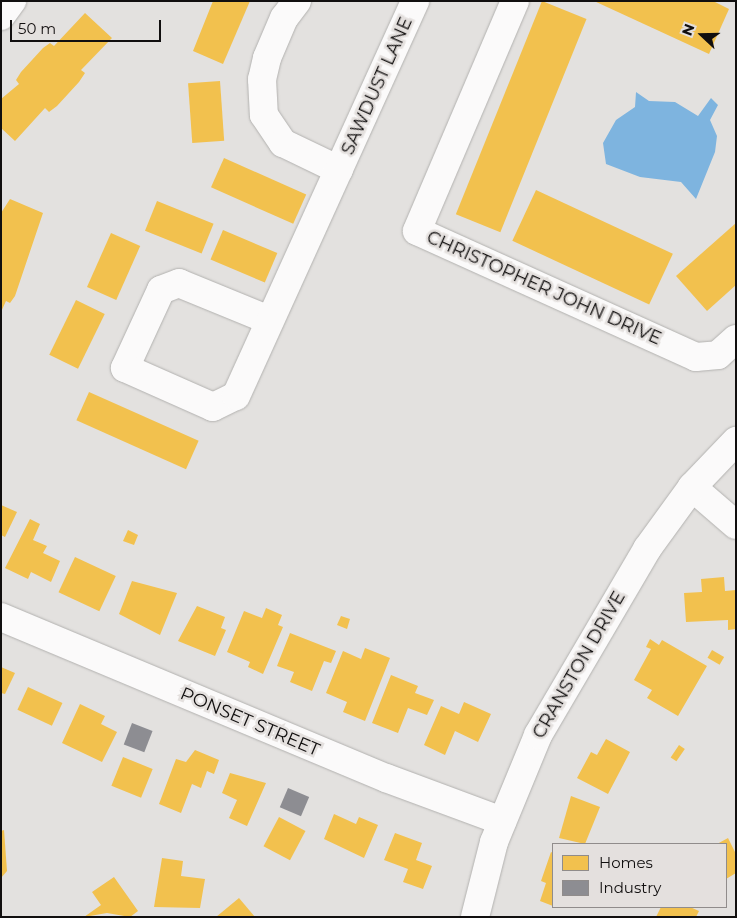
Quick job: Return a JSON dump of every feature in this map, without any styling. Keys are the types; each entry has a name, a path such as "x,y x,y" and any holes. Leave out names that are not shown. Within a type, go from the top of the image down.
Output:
{"street":[{"path":"1,16 12,1"},
{"name":"SAWDUST LANE","path":"297,1 284,18 267,58 262,79 264,115 283,143 339,170"},
{"name":"SAWDUST LANE","path":"269,320 179,283 162,290 125,368 213,407 226,403 236,396 415,1"},
{"name":"CHRISTOPHER JOHN DRIVE","path":"515,1 417,231 696,357 708,358 718,355 736,339"},
{"name":"CRANSTON DRIVE","path":"475,917 502,820 534,742 580,660 647,549 692,487 736,442"},
{"path":"692,487 736,525"},
{"name":"PONSET STREET","path":"1,618 386,778 502,820"}],"water":[{"path":"636,92 649,101 675,102 698,116 711,98 718,105 710,120 717,136 715,152 696,199 681,182 640,177 606,164 603,143 616,120 635,107"}],"building: Homes":[{"path":"213,1 250,1 223,64 193,51"},
{"path":"542,1 587,19 500,232 456,214"},
{"path":"594,1 713,1 729,9 709,54"},
{"path":"85,13 112,38 81,70 85,73 79,82 57,106 49,112 45,108 15,141 1,128 1,99 19,84 16,80 21,72 43,48 50,43 54,46"},
{"path":"220,81 224,141 192,143 188,83"},
{"path":"224,158 306,195 293,224 211,187"},
{"path":"536,190 673,254 649,305 512,241"},
{"path":"10,199 43,213 15,296 10,303 6,301 1,312 1,213"},
{"path":"157,201 214,224 202,254 145,231"},
{"path":"736,223 736,285 707,311 676,276"},
{"path":"223,230 277,253 265,283 210,259"},
{"path":"111,233 140,246 116,300 87,287"},
{"path":"76,300 105,314 78,369 49,355"},
{"path":"89,392 199,441 186,469 76,420"},
{"path":"1,505 17,512 5,537 1,535"},
{"path":"30,519 40,524 33,540 47,546 43,553 60,561 51,582 31,572 28,579 5,568"},
{"path":"128,530 138,535 134,545 123,541"},
{"path":"75,557 116,576 99,611 59,592"},
{"path":"724,577 725,591 736,590 736,629 728,630 728,620 686,622 684,593 702,592 701,579"},
{"path":"132,581 177,593 160,635 119,614"},
{"path":"197,606 225,617 221,628 226,630 215,656 178,641"},
{"path":"266,608 282,615 278,625 283,627 263,674 248,667 250,662 227,652 244,611 262,618"},
{"path":"341,616 350,619 347,629 337,625"},
{"path":"290,633 336,651 331,663 324,661 312,691 290,682 294,672 277,666"},
{"path":"650,639 659,645 662,640 707,666 678,716 647,698 652,690 634,680 651,649 646,647"},
{"path":"365,648 390,658 365,721 343,712 347,702 326,693 343,651 361,659"},
{"path":"712,650 724,657 720,665 708,658"},
{"path":"1,667 15,673 5,694 1,693"},
{"path":"391,675 418,686 415,693 434,700 427,715 408,708 398,733 372,723"},
{"path":"28,687 62,703 52,726 17,710"},
{"path":"464,702 491,714 478,742 455,731 445,755 424,745 441,706 459,714"},
{"path":"80,704 105,716 101,724 117,732 102,762 62,743"},
{"path":"606,739 630,752 608,794 577,778 591,752 597,755"},
{"path":"679,745 685,749 676,761 671,757"},
{"path":"195,750 219,760 214,774 207,771 201,788 192,784 181,813 159,804 176,759 186,762"},
{"path":"123,757 153,769 141,798 111,786"},
{"path":"230,773 266,783 247,826 229,818 237,800 222,793"},
{"path":"571,796 600,807 585,843 559,838"},
{"path":"334,814 356,824 359,817 378,825 364,858 324,839"},
{"path":"279,817 305,831 290,860 264,846"},
{"path":"4,830 7,871 1,878 1,831"},
{"path":"395,833 422,843 416,860 432,866 423,889 403,882 408,869 384,860"},
{"path":"728,838 736,854 736,873 727,878 727,843 719,843"},
{"path":"551,852 552,906 540,901 546,883 541,881"},
{"path":"162,858 183,861 181,876 205,879 200,908 154,907"},
{"path":"114,877 138,911 130,917 107,913 84,917 101,905 92,892"},
{"path":"239,898 255,917 216,917"},
{"path":"660,908 692,908 699,911 696,917 656,917"}],"building: Industry":[{"path":"132,723 153,731 144,752 124,744"},
{"path":"288,788 309,797 301,816 280,807"}]}
